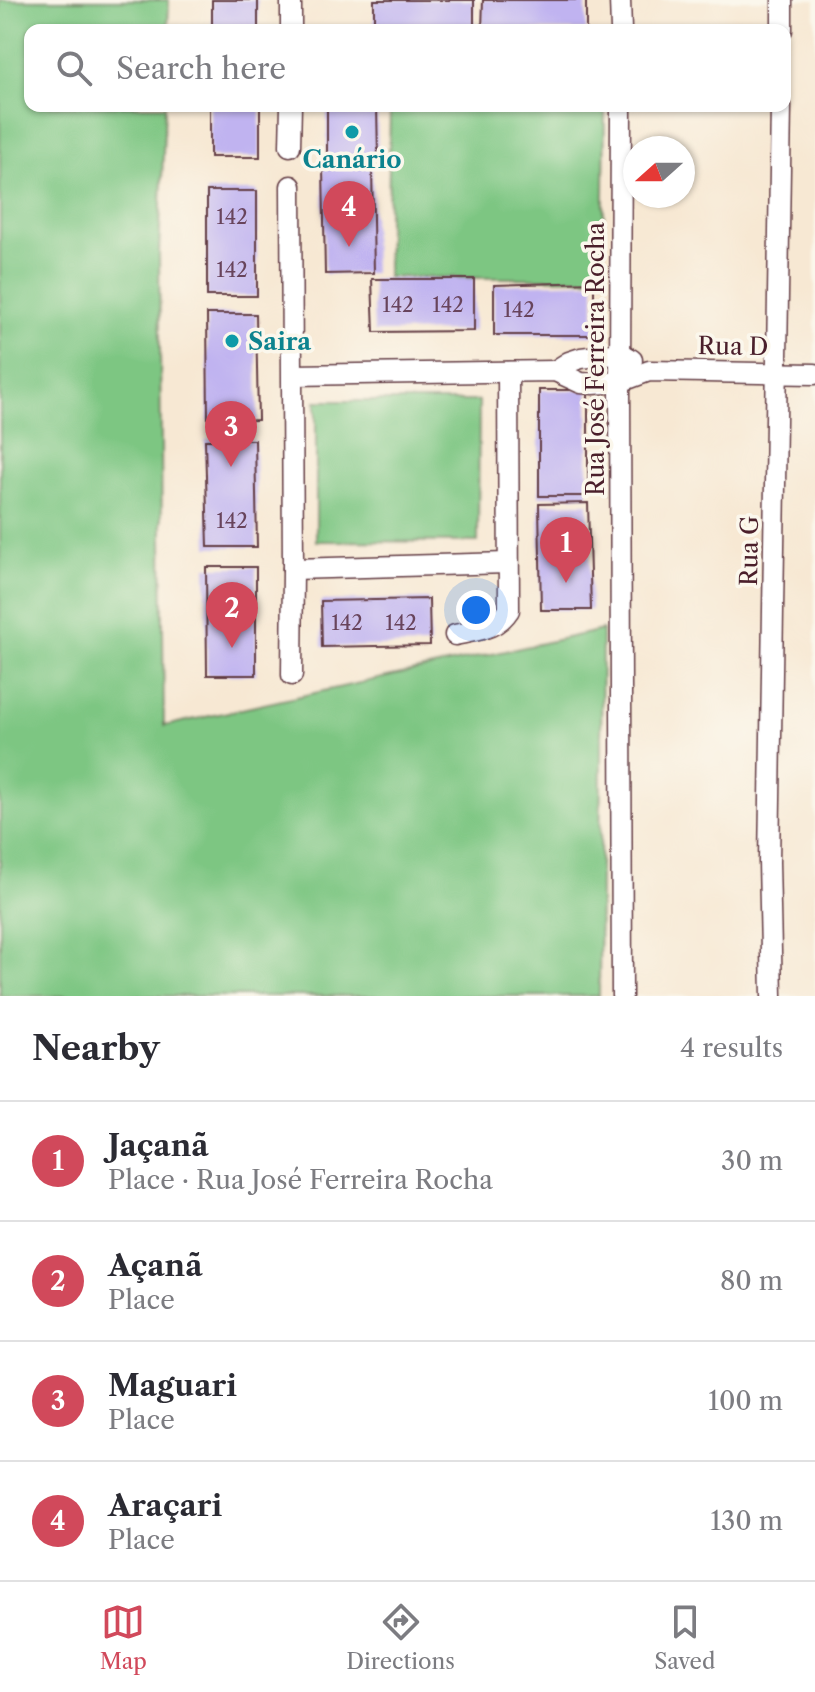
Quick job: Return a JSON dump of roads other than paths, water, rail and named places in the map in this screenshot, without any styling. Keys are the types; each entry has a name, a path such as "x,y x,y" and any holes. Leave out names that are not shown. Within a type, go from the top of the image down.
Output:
{"street":[{"path":"291,0 291,24"},
{"path":"620,0 621,24"},
{"path":"782,0 782,24"},
{"path":"290,146 291,112"},
{"name":"Rua José Ferreira Rocha","path":"621,112 622,996"},
{"name":"Rua G","path":"772,996 769,862 781,112"},
{"path":"291,186 292,675"},
{"path":"293,375 555,371 581,358 621,353 649,371"},
{"name":"Rua D","path":"555,371 581,383 593,384 620,382 649,371 815,374"},
{"path":"455,635 493,626 503,620 509,610 508,372"},
{"path":"293,569 508,563"}],"place":[{"name":"Canário","path":"352,132"},
{"name":"Araçari","path":"349,247"},
{"name":"Saira","path":"232,341"},
{"name":"Maguari","path":"231,467"},
{"name":"Jaçanã","path":"566,583"},
{"name":"Açanã","path":"232,648"}]}
